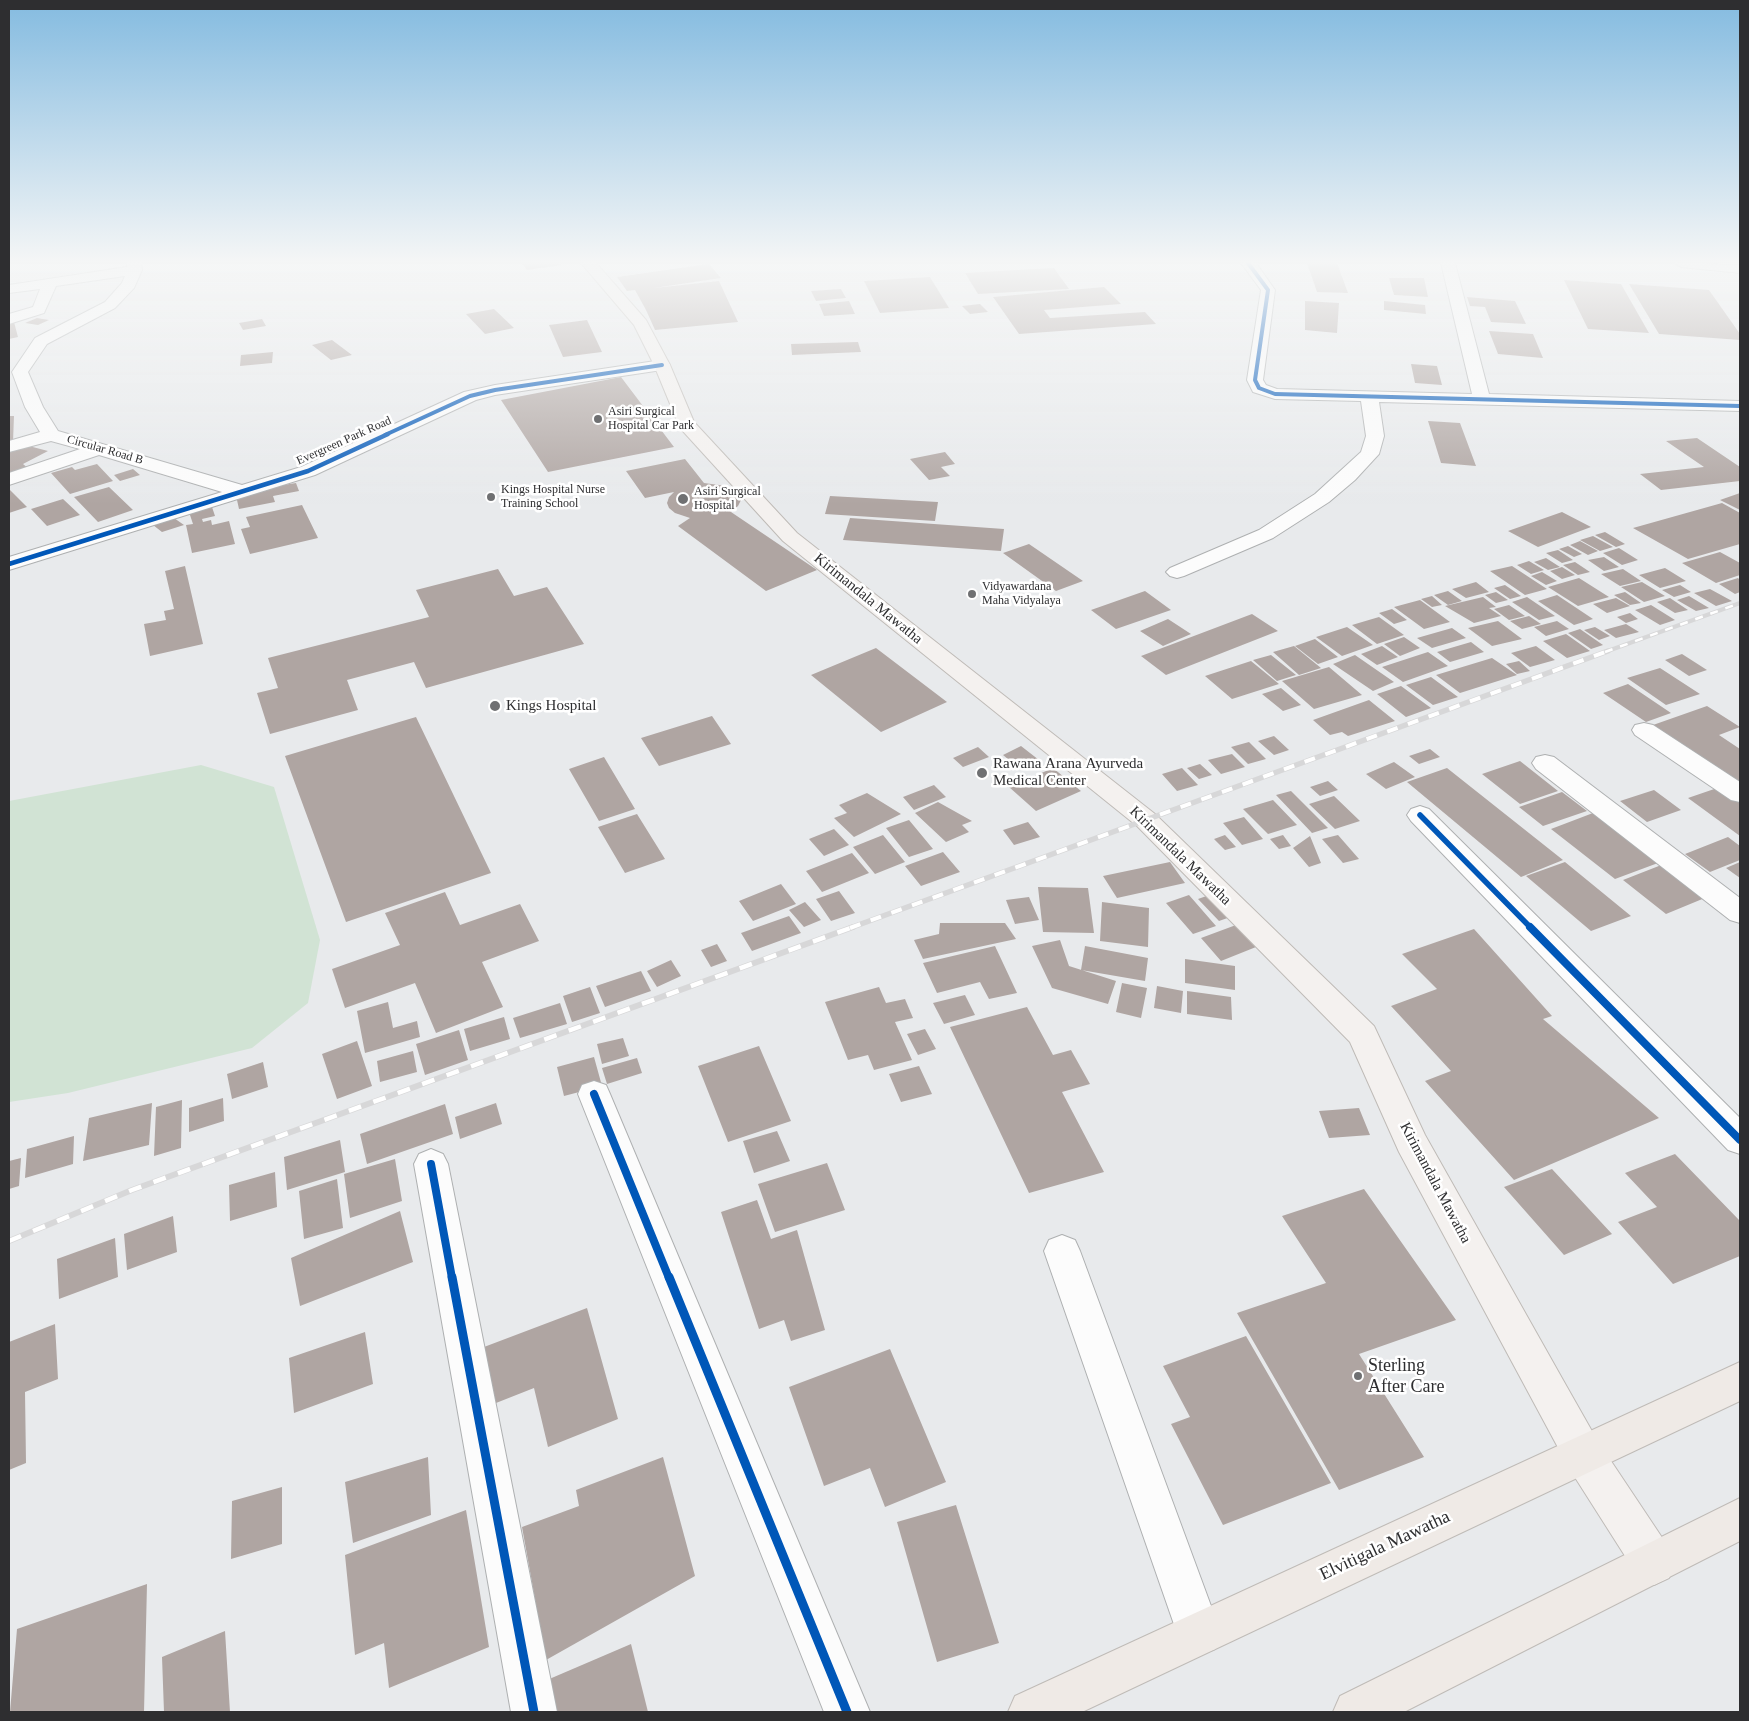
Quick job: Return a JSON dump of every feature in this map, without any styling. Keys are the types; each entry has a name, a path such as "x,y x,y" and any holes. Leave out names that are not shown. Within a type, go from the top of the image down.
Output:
{"highway":[{"name":"Elvitigala Mawatha","path":"1031,1712 1740,1381"},
{"path":"1356,1712 1740,1519"}],"main road":[{"name":"Kirimandala Mawatha","path":"652,343 686,424 790,537 1146,820 1363,1034 1411,1142 1582,1454 1654,1563"}],"street":[{"name":"Circular Road B","path":"39,343 15,373 51,435 240,491"},
{"path":"1260,343 1255,380 1259,388 1275,394 1740,406"},
{"path":"1468,343 1482,399"},
{"name":"Evergreen Park Road","path":"9,564 308,471 470,396 662,364"},
{"path":"1177,572 1266,534 1322,498 1348,476 1370,454 1375,436 1368,396"},
{"path":"9,447 51,435"},
{"path":"9,479 98,450"},
{"path":"1644,730 1740,794"},
{"path":"1545,763 1740,913"},
{"path":"1420,816 1740,1140"},
{"path":"594,1094 847,1712"},
{"path":"431,1164 534,1712"},
{"path":"1062,1251 1200,1633"}],"green space":[{"path":"201,765 274,787 320,940 308,1003 252,1048 68,1093 9,1102 9,801"}],"building":[{"path":"336,343 352,355 331,360 312,345"},
{"path":"557,343 598,343 602,352 563,357"},
{"path":"858,343 861,352 792,355 791,344"},
{"path":"1494,343 1537,343 1543,358 1498,354"},
{"path":"273,352 272,363 240,366 241,355"},
{"path":"1411,364 1437,366 1442,385 1415,383"},
{"path":"621,377 674,447 548,472 501,400"},
{"path":"9,416 14,416 13,442 9,443"},
{"path":"1428,421 1460,423 1476,466 1441,463"},
{"path":"1697,438 1740,467 1740,481 1661,490 1640,474 1704,467 1666,441"},
{"path":"29,446 48,451 23,464 29,469 9,475 9,451"},
{"path":"945,452 955,464 941,467 950,476 929,480 910,459"},
{"path":"685,459 704,483 727,486 740,495 741,500 738,506 731,512 817,570 766,591 678,526 690,518 675,513 669,508 667,503 669,497 674,492 645,498 626,471"},
{"path":"97,464 113,481 70,494 51,473 72,467 75,470"},
{"path":"133,469 140,475 120,481 114,475"},
{"path":"296,483 299,491 273,496 275,502 239,509 237,500 270,487"},
{"path":"109,487 133,510 98,522 74,497"},
{"path":"9,489 27,507 9,513"},
{"path":"1740,493 1740,510 1720,500"},
{"path":"830,496 938,502 935,521 825,514"},
{"path":"63,499 80,515 47,526 31,509"},
{"path":"1722,503 1740,513 1740,544 1688,559 1633,528"},
{"path":"302,505 318,538 250,554 241,529 250,527 246,517"},
{"path":"212,507 215,516 202,519 203,522 211,520 212,525 229,521 235,544 192,553 186,525 193,524 189,512"},
{"path":"1562,512 1591,527 1538,547 1508,531"},
{"path":"174,518 184,525 162,532 153,525"},
{"path":"850,518 1004,529 1001,551 843,540"},
{"path":"1605,532 1625,544 1616,547 1595,535"},
{"path":"1593,536 1613,547 1600,551 1580,540"},
{"path":"1580,541 1598,551 1588,555 1570,545"},
{"path":"1029,544 1083,581 1056,591 1003,553"},
{"path":"1568,546 1582,554 1574,557 1559,549"},
{"path":"1619,548 1638,560 1622,565 1603,553"},
{"path":"1558,550 1573,560 1562,563 1546,553"},
{"path":"1720,552 1740,563 1740,575 1716,583 1682,563"},
{"path":"1604,557 1619,567 1604,571 1588,560"},
{"path":"1546,558 1560,567 1548,570 1534,562"},
{"path":"1529,561 1544,570 1531,574 1517,565"},
{"path":"1575,562 1590,572 1578,575 1563,565"},
{"path":"185,566 203,644 150,656 144,624 166,620 164,611 174,609 165,571"},
{"path":"1512,566 1547,589 1525,595 1490,571"},
{"path":"1562,567 1575,575 1562,579 1550,571"},
{"path":"1665,568 1686,581 1660,588 1639,575"},
{"path":"498,569 514,596 547,587 584,644 426,688 414,662 347,680 358,710 270,734 257,693 278,688 268,658 429,617 416,590"},
{"path":"1623,569 1641,581 1620,586 1601,574"},
{"path":"1542,572 1557,581 1546,585 1531,576"},
{"path":"1579,578 1609,597 1578,606 1548,587"},
{"path":"1738,578 1740,580 1740,592 1735,594 1719,584"},
{"path":"1476,582 1489,592 1466,598 1452,589"},
{"path":"1642,582 1665,596 1644,602 1621,587"},
{"path":"1505,585 1521,596 1510,599 1494,588"},
{"path":"1680,585 1691,592 1674,597 1662,590"},
{"path":"1710,589 1732,601 1716,606 1694,593"},
{"path":"1145,591 1171,610 1116,629 1091,610"},
{"path":"1448,591 1462,601 1448,605 1434,595"},
{"path":"1496,592 1508,600 1496,603 1485,595"},
{"path":"1625,592 1641,603 1630,605 1614,595"},
{"path":"1557,595 1593,619 1574,625 1538,601"},
{"path":"1432,596 1442,605 1432,607 1421,599"},
{"path":"1689,596 1709,608 1696,611 1677,600"},
{"path":"1483,597 1496,607 1489,608 1501,616 1474,623 1445,606"},
{"path":"1527,597 1555,616 1539,620 1512,602"},
{"path":"1616,598 1630,606 1607,613 1593,604"},
{"path":"1670,598 1688,610 1675,613 1657,602"},
{"path":"1420,600 1450,622 1424,629 1394,607"},
{"path":"1509,605 1525,616 1509,620 1494,609"},
{"path":"1651,605 1675,620 1660,625 1635,610"},
{"path":"1392,609 1407,620 1394,624 1379,613"},
{"path":"1630,613 1638,619 1626,623 1617,617"},
{"path":"1252,614 1278,631 1166,675 1141,656"},
{"path":"1529,616 1541,624 1522,629 1510,621"},
{"path":"1379,617 1404,635 1377,644 1352,625"},
{"path":"1168,619 1191,634 1163,646 1140,631"},
{"path":"1498,621 1522,639 1492,646 1468,628"},
{"path":"1557,621 1569,629 1546,636 1534,627"},
{"path":"1626,624 1639,632 1616,638 1604,630"},
{"path":"1347,627 1373,645 1342,656 1316,637"},
{"path":"1595,627 1610,636 1599,640 1584,630"},
{"path":"1452,628 1466,638 1432,648 1417,638"},
{"path":"1580,629 1603,645 1591,649 1568,633"},
{"path":"1566,634 1590,651 1567,658 1543,641"},
{"path":"1404,637 1420,648 1400,656 1384,644"},
{"path":"1315,639 1338,657 1318,664 1295,646"},
{"path":"1471,642 1484,652 1450,662 1437,652"},
{"path":"1294,646 1321,668 1299,675 1273,652"},
{"path":"1382,646 1398,657 1377,665 1361,654"},
{"path":"1536,646 1555,660 1530,667 1511,653"},
{"path":"876,648 947,702 881,732 811,675"},
{"path":"1428,652 1448,666 1403,682 1382,667"},
{"path":"1682,654 1707,670 1689,676 1665,660"},
{"path":"1271,655 1296,675 1277,681 1253,660"},
{"path":"1355,655 1394,682 1373,691 1333,664"},
{"path":"1492,658 1517,675 1460,693 1436,675"},
{"path":"1251,661 1279,684 1232,699 1205,676"},
{"path":"1519,661 1530,671 1517,674 1506,664"},
{"path":"1329,667 1362,695 1314,709 1282,681"},
{"path":"1660,668 1700,694 1666,705 1627,678"},
{"path":"1431,677 1458,697 1433,705 1406,685"},
{"path":"1628,684 1671,713 1646,722 1603,693"},
{"path":"1401,686 1431,708 1406,717 1377,694"},
{"path":"1281,688 1301,705 1283,711 1262,694"},
{"path":"1369,700 1395,721 1348,736 1342,732 1330,735 1313,720"},
{"path":"1707,706 1740,727 1719,735 1740,749 1740,783 1653,725"},
{"path":"712,716 731,744 659,766 641,738"},
{"path":"416,717 491,873 346,922 285,756"},
{"path":"1274,736 1289,750 1274,755 1258,741"},
{"path":"1249,742 1266,759 1248,764 1231,747"},
{"path":"1021,746 1039,760 1020,769 1003,755"},
{"path":"978,747 989,757 963,767 953,758"},
{"path":"1430,749 1440,757 1419,764 1409,756"},
{"path":"1232,754 1245,767 1221,774 1208,760"},
{"path":"604,757 635,809 599,821 569,769"},
{"path":"1520,761 1558,791 1520,804 1482,774"},
{"path":"1394,762 1415,777 1386,789 1366,774"},
{"path":"1200,764 1212,775 1199,779 1187,768"},
{"path":"1053,768 1081,791 1036,811 1009,787"},
{"path":"1182,768 1198,785 1177,791 1162,774"},
{"path":"1447,768 1563,860 1521,877 1407,782"},
{"path":"1328,781 1338,790 1320,796 1310,787"},
{"path":"934,785 946,797 914,810 903,797"},
{"path":"1723,786 1740,798 1740,836 1688,798"},
{"path":"1654,790 1681,810 1647,822 1620,801"},
{"path":"1291,791 1328,828 1312,833 1276,795"},
{"path":"1562,792 1587,811 1543,826 1519,807"},
{"path":"867,793 901,814 854,837 834,818 847,813 839,805"},
{"path":"1334,796 1360,821 1335,829 1309,804"},
{"path":"1273,800 1297,825 1268,834 1243,809"},
{"path":"938,802 972,821 962,825 969,832 946,842 915,813"},
{"path":"1593,813 1658,863 1615,879 1551,829"},
{"path":"637,814 665,859 625,873 598,827"},
{"path":"1244,817 1263,839 1242,845 1223,823"},
{"path":"909,820 933,849 909,857 886,828"},
{"path":"1028,822 1040,837 1014,845 1003,830"},
{"path":"834,829 849,845 824,856 809,839"},
{"path":"883,835 905,862 875,874 853,847"},
{"path":"1225,835 1236,847 1225,850 1214,839"},
{"path":"1283,835 1291,846 1279,849 1270,839"},
{"path":"1338,835 1359,859 1343,863 1322,839"},
{"path":"1310,836 1321,863 1309,867 1293,848"},
{"path":"1728,837 1740,846 1740,860 1710,872 1685,854"},
{"path":"943,852 960,872 921,886 905,866"},
{"path":"852,853 869,873 822,892 806,871"},
{"path":"1170,862 1185,883 1117,898 1103,876"},
{"path":"1565,862 1631,916 1591,931 1526,876"},
{"path":"1669,862 1712,895 1666,914 1623,880"},
{"path":"1740,862 1740,878 1726,868"},
{"path":"781,884 796,904 753,921 739,901"},
{"path":"1038,887 1088,888 1094,933 1043,932"},
{"path":"839,891 855,913 831,921 816,899"},
{"path":"445,892 460,925 520,904 539,941 482,962 503,1007 436,1033 415,983 345,1008 332,969 400,945 385,913"},
{"path":"1215,893 1236,915 1219,921 1198,899"},
{"path":"1189,895 1216,926 1193,934 1166,903"},
{"path":"1029,897 1039,920 1015,924 1006,900"},
{"path":"805,902 821,920 804,927 789,910"},
{"path":"1102,902 1149,908 1148,947 1100,941"},
{"path":"789,916 801,933 752,951 741,933"},
{"path":"940,923 1005,923 1016,939 923,959 914,940 939,934"},
{"path":"1236,925 1256,947 1221,961 1201,938"},
{"path":"1474,929 1552,1016 1543,1019 1659,1118 1514,1180 1425,1081 1451,1071 1391,1006 1437,989 1402,954"},
{"path":"1060,940 1069,966 1116,981 1108,1004 1052,988 1032,946"},
{"path":"717,944 727,961 711,967 701,950"},
{"path":"995,946 1017,993 989,999 980,982 937,993 923,963"},
{"path":"1085,946 1148,958 1145,981 1081,970"},
{"path":"1185,959 1235,966 1235,990 1185,983"},
{"path":"671,960 681,976 657,987 647,971"},
{"path":"641,971 651,991 605,1007 596,986"},
{"path":"1122,983 1147,988 1141,1018 1116,1012"},
{"path":"1157,986 1183,991 1181,1013 1154,1008"},
{"path":"590,987 600,1013 572,1022 563,996"},
{"path":"879,987 886,1003 905,999 913,1018 895,1022 912,1060 874,1070 868,1055 848,1060 825,1002"},
{"path":"1187,991 1231,997 1232,1020 1187,1014"},
{"path":"965,995 975,1015 944,1024 933,1003"},
{"path":"388,1002 393,1028 417,1021 420,1037 365,1053 357,1011"},
{"path":"560,1003 567,1024 520,1038 513,1018"},
{"path":"1027,1007 1053,1055 1071,1050 1090,1084 1062,1092 1104,1172 1029,1193 950,1027"},
{"path":"504,1017 510,1039 470,1051 464,1029"},
{"path":"925,1029 936,1049 918,1055 907,1034"},
{"path":"459,1030 468,1060 425,1075 416,1044"},
{"path":"623,1038 629,1056 602,1064 597,1044"},
{"path":"357,1041 372,1086 337,1099 322,1054"},
{"path":"759,1046 791,1121 728,1142 698,1066"},
{"path":"413,1051 417,1072 380,1082 377,1061"},
{"path":"594,1057 602,1086 564,1096 557,1067"},
{"path":"637,1058 642,1073 607,1084 602,1068"},
{"path":"263,1062 268,1087 232,1099 227,1074"},
{"path":"919,1066 932,1094 901,1102 889,1074"},
{"path":"223,1098 224,1121 189,1132 189,1108"},
{"path":"182,1100 181,1148 154,1156 156,1107"},
{"path":"152,1103 149,1145 83,1161 89,1118"},
{"path":"496,1103 502,1124 460,1139 455,1117"},
{"path":"445,1104 453,1134 367,1164 360,1134"},
{"path":"1359,1108 1370,1135 1329,1138 1319,1111"},
{"path":"777,1131 790,1161 754,1173 743,1141"},
{"path":"74,1136 73,1164 25,1178 27,1149"},
{"path":"340,1140 345,1172 287,1190 284,1157"},
{"path":"1675,1154 1740,1221 1740,1256 1673,1284 1618,1222 1657,1207 1625,1173"},
{"path":"21,1158 19,1186 9,1189 9,1161"},
{"path":"395,1159 402,1201 350,1218 344,1174"},
{"path":"827,1163 845,1210 775,1232 758,1184"},
{"path":"1552,1169 1612,1234 1564,1255 1504,1187"},
{"path":"275,1172 277,1207 230,1221 229,1185"},
{"path":"337,1179 343,1228 304,1239 299,1191"},
{"path":"1364,1189 1456,1320 1359,1354 1424,1457 1339,1490 1237,1313 1326,1283 1282,1216"},
{"path":"757,1200 771,1239 797,1230 825,1330 791,1341 784,1320 759,1329 721,1212"},
{"path":"400,1211 413,1262 300,1306 291,1258"},
{"path":"173,1216 177,1252 127,1270 124,1234"},
{"path":"115,1238 118,1277 59,1299 57,1259"},
{"path":"587,1308 618,1419 548,1447 534,1388 496,1403 484,1347"},
{"path":"55,1324 58,1379 25,1392 26,1463 9,1470 9,1342"},
{"path":"365,1332 373,1384 294,1413 289,1358"},
{"path":"1246,1336 1331,1483 1223,1525 1171,1424 1190,1417 1163,1366"},
{"path":"890,1349 946,1482 885,1507 870,1468 824,1486 789,1387"},
{"path":"428,1457 431,1515 353,1543 345,1482"},
{"path":"663,1457 695,1576 546,1660 522,1527 579,1506 576,1490"},
{"path":"282,1487 282,1544 231,1559 232,1501"},
{"path":"956,1505 999,1643 937,1662 897,1522"},
{"path":"466,1510 489,1647 389,1688 384,1643 355,1655 345,1555"},
{"path":"147,1584 144,1712 10,1712 17,1629"},
{"path":"225,1631 230,1712 164,1712 162,1657"},
{"path":"631,1644 648,1712 553,1712 547,1680"}],"railway":[{"path":"1605,652 1740,603"},
{"path":"850,928 1608,651"},
{"path":"9,1241 132,1190 853,927"}],"cycle path":[{"path":"1260,343 1255,380 1259,388 1275,394 1740,406"},
{"path":"9,564 308,471 470,396 495,390 662,365"},
{"path":"1420,815 1740,1140"},
{"path":"594,1094 847,1712"},
{"path":"431,1164 534,1712"}],"place":[{"name":"Asiri Surgical Hospital Car Park","path":"598,419"},
{"name":"Kings Hospital Nurse Training School","path":"491,497"},
{"name":"Asiri Surgical Hospital","path":"683,499"},
{"name":"Vidyawardana Maha Vidyalaya","path":"972,594"},
{"name":"Kings Hospital","path":"495,706"},
{"name":"Rawana Arana Ayurveda Medical Center","path":"982,773"},
{"name":"Sterling After Care","path":"1358,1376"}]}
